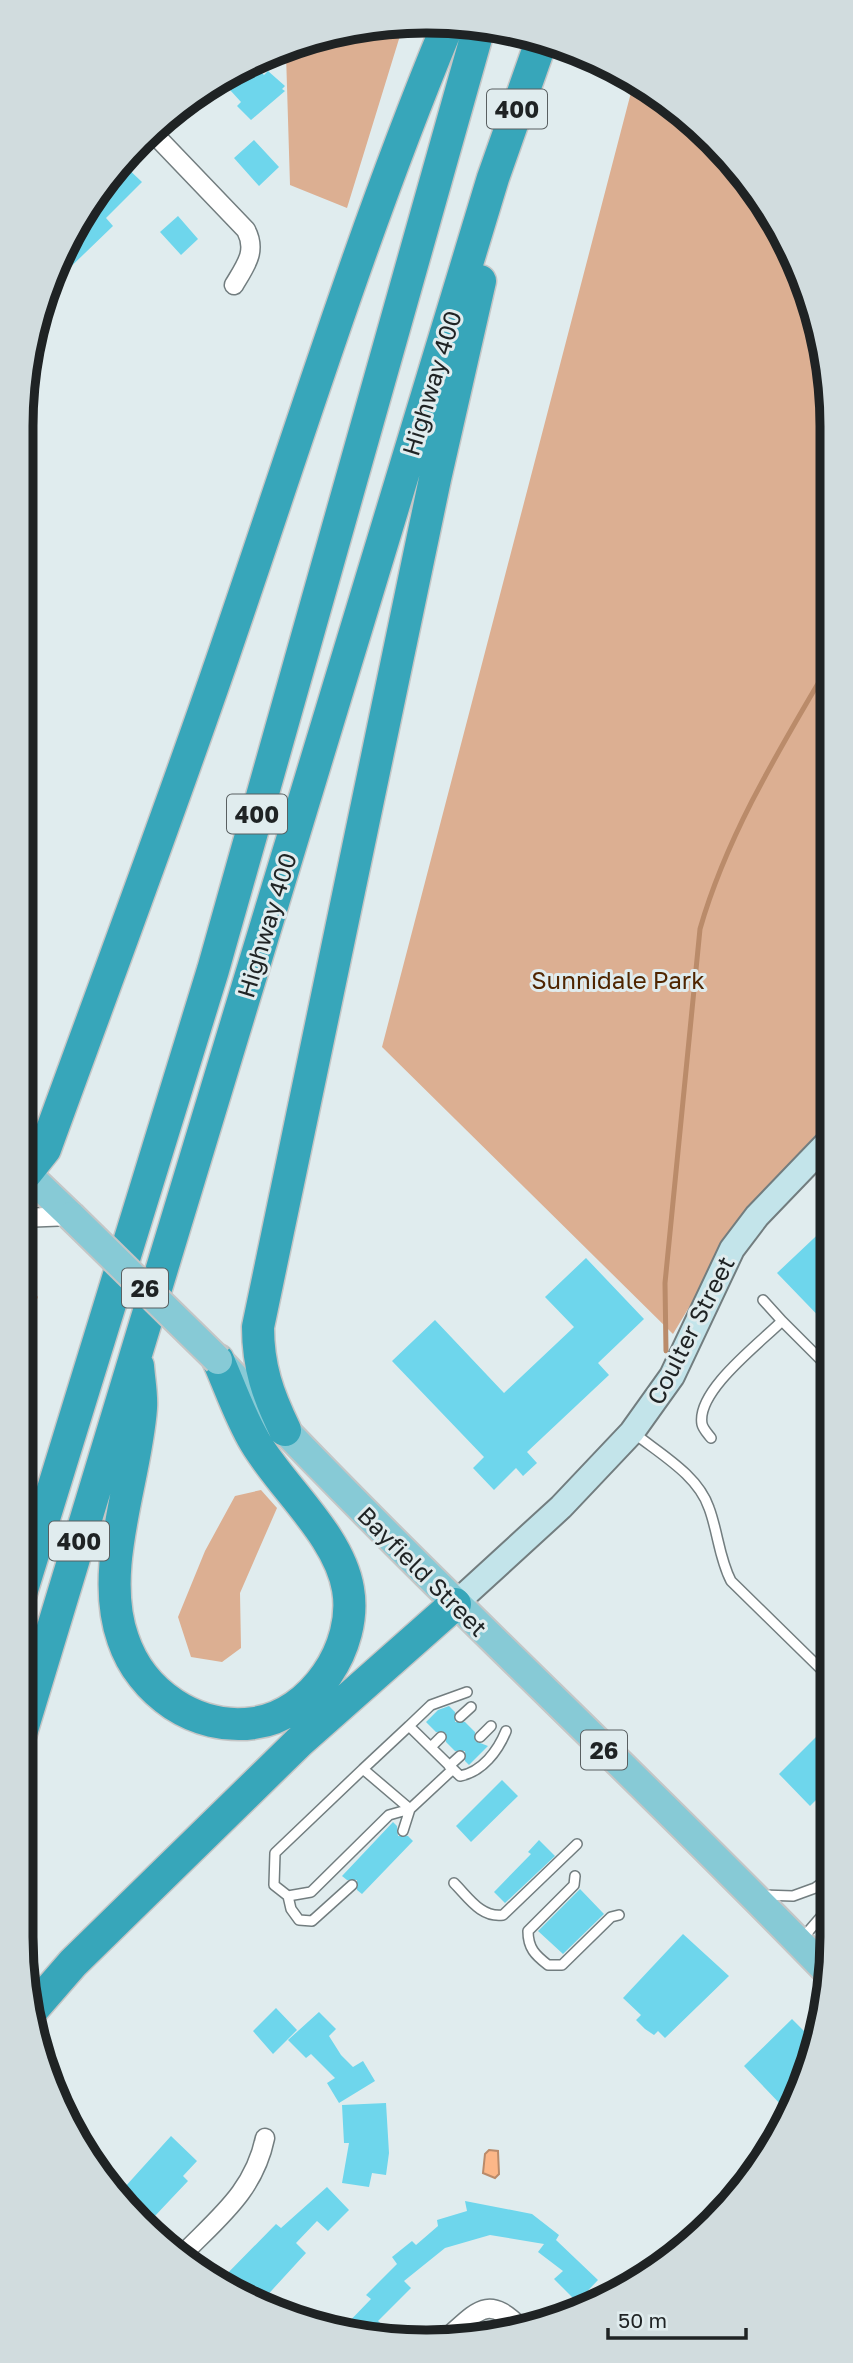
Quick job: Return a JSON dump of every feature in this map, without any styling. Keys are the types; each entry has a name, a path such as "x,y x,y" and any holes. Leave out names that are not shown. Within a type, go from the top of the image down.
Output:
{"highway":[{"path":"33,1163 45,1149 223,657 391,169 444,34"},
{"name":"Highway 400","path":"33,1554 213,970 476,37"},
{"name":"Highway 400","path":"33,1693 493,178 538,50"},
{"path":"285,1430 265,1390 258,1358 258,1328 435,479 478,300 493,178"},
{"path":"136,1349 142,1407 118,1555 115,1606 122,1638 136,1670 154,1690 179,1710 222,1723 256,1723 290,1710 317,1688 339,1657 349,1623 348,1589 337,1558 317,1525 255,1442 218,1360"},
{"path":"39,2002 73,1963 299,1742 455,1604"}],"main road":[{"name":"Bayfield Street","path":"33,1183 71,1216 218,1360 455,1604 754,1895 819,1962"}],"street":[{"path":"158,139 246,229 252,242 250,258 234,285"},
{"name":"Coulter Street","path":"455,1604 561,1507 632,1432 672,1376 732,1249 757,1216 820,1150"},
{"path":"33,1218 71,1216"},
{"path":"188,2249 247,2188 260,2162 265,2138"},
{"path":"458,2328 478,2311 494,2308 505,2311 513,2319"}],"lane":[{"path":"763,1300 820,1359"},
{"path":"711,1438 702,1426 702,1409 713,1388 782,1321"},
{"path":"632,1432 697,1484 709,1507 724,1567 731,1581 820,1668"},
{"path":"352,1885 312,1921 299,1920 291,1909 288,1896 274,1885 275,1853 431,1705 467,1692"},
{"path":"460,1717 471,1707"},
{"path":"409,1726 460,1776 473,1773 499,1747 506,1731"},
{"path":"480,1737 491,1726"},
{"path":"431,1747 441,1737"},
{"path":"403,1831 410,1809 460,1756"},
{"path":"363,1769 410,1809"},
{"path":"288,1896 311,1892 389,1815 410,1809"},
{"path":"454,1883 484,1914 491,1917 503,1916 577,1844"},
{"path":"575,1876 574,1885 528,1931 528,1944 537,1956 548,1965 562,1965 611,1917 619,1915"},
{"path":"754,1895 793,1896 820,1884"},
{"path":"799,1941 820,1917"}],"green space":[{"path":"401,34 347,208 290,185 286,59 350,41"},
{"name":"Sunnidale Park","path":"631,91 666,115 705,148 753,208 790,276 812,350 820,426 820,1130 748,1209 673,1334 382,1047"},
{"path":"33,1290 38,1297 33,1309"},
{"path":"261,1490 277,1508 240,1593 241,1648 222,1662 191,1657 178,1617 205,1551 235,1496"}],"shaded area":[{"path":"489,2150 498,2151 499,2174 495,2178 483,2173 485,2154"}],"building":[{"path":"260,71 264,75 268,71 285,86 282,89 285,91 251,120 237,106 241,102 228,87"},
{"path":"254,140 279,167 259,186 234,158"},
{"path":"129,170 142,182 106,218 113,226 65,273 86,230"},
{"path":"178,216 198,239 181,255 160,232"},
{"path":"820,1232 820,1318 777,1273"},
{"path":"586,1258 644,1319 598,1363 609,1375 527,1452 537,1463 523,1476 516,1468 494,1490 473,1468 484,1457 392,1361 435,1320 504,1393 574,1327 545,1297"},
{"path":"449,1706 455,1712 455,1722 465,1722 475,1732 475,1741 488,1746 469,1765 465,1761 465,1751 455,1751 446,1742 446,1733 436,1732 426,1722 438,1710"},
{"path":"820,1733 820,1796 810,1806 779,1774"},
{"path":"502,1780 518,1796 471,1842 456,1826"},
{"path":"393,1822 397,1826 398,1836 408,1836 413,1841 362,1894 357,1890 357,1880 347,1880 342,1876"},
{"path":"539,1840 555,1856 505,1903 494,1892 531,1854 528,1852"},
{"path":"580,1889 604,1914 563,1954 538,1931"},
{"path":"683,1934 729,1976 665,2038 658,2031 654,2035 645,2029 636,2020 641,2015 623,1998"},
{"path":"276,2008 297,2030 273,2054 253,2031"},
{"path":"319,2012 336,2029 329,2036 341,2055 353,2067 363,2061 375,2081 339,2103 327,2083 335,2078 311,2054 306,2058 288,2040"},
{"path":"792,2019 807,2034 799,2063 781,2105 744,2066"},
{"path":"386,2103 389,2153 386,2175 372,2173 369,2187 342,2183 349,2143 344,2143 342,2105"},
{"path":"171,2136 197,2161 183,2176 188,2181 154,2217 150,2213 148,2215 124,2188"},
{"path":"327,2187 349,2210 328,2231 317,2221 296,2243 306,2253 267,2296 226,2275 276,2224 281,2228"},
{"path":"465,2201 532,2214 559,2235 556,2240 598,2280 576,2301 554,2279 563,2271 538,2252 544,2244 490,2235 445,2248 404,2281 411,2288 378,2321 385,2327 349,2322 371,2299 366,2295 397,2264 392,2257 412,2241 416,2245 438,2226 437,2220 467,2211"}],"waterway":[{"path":"666,1351 665,1283 700,929 711,894 739,827 773,761 820,680"}]}
